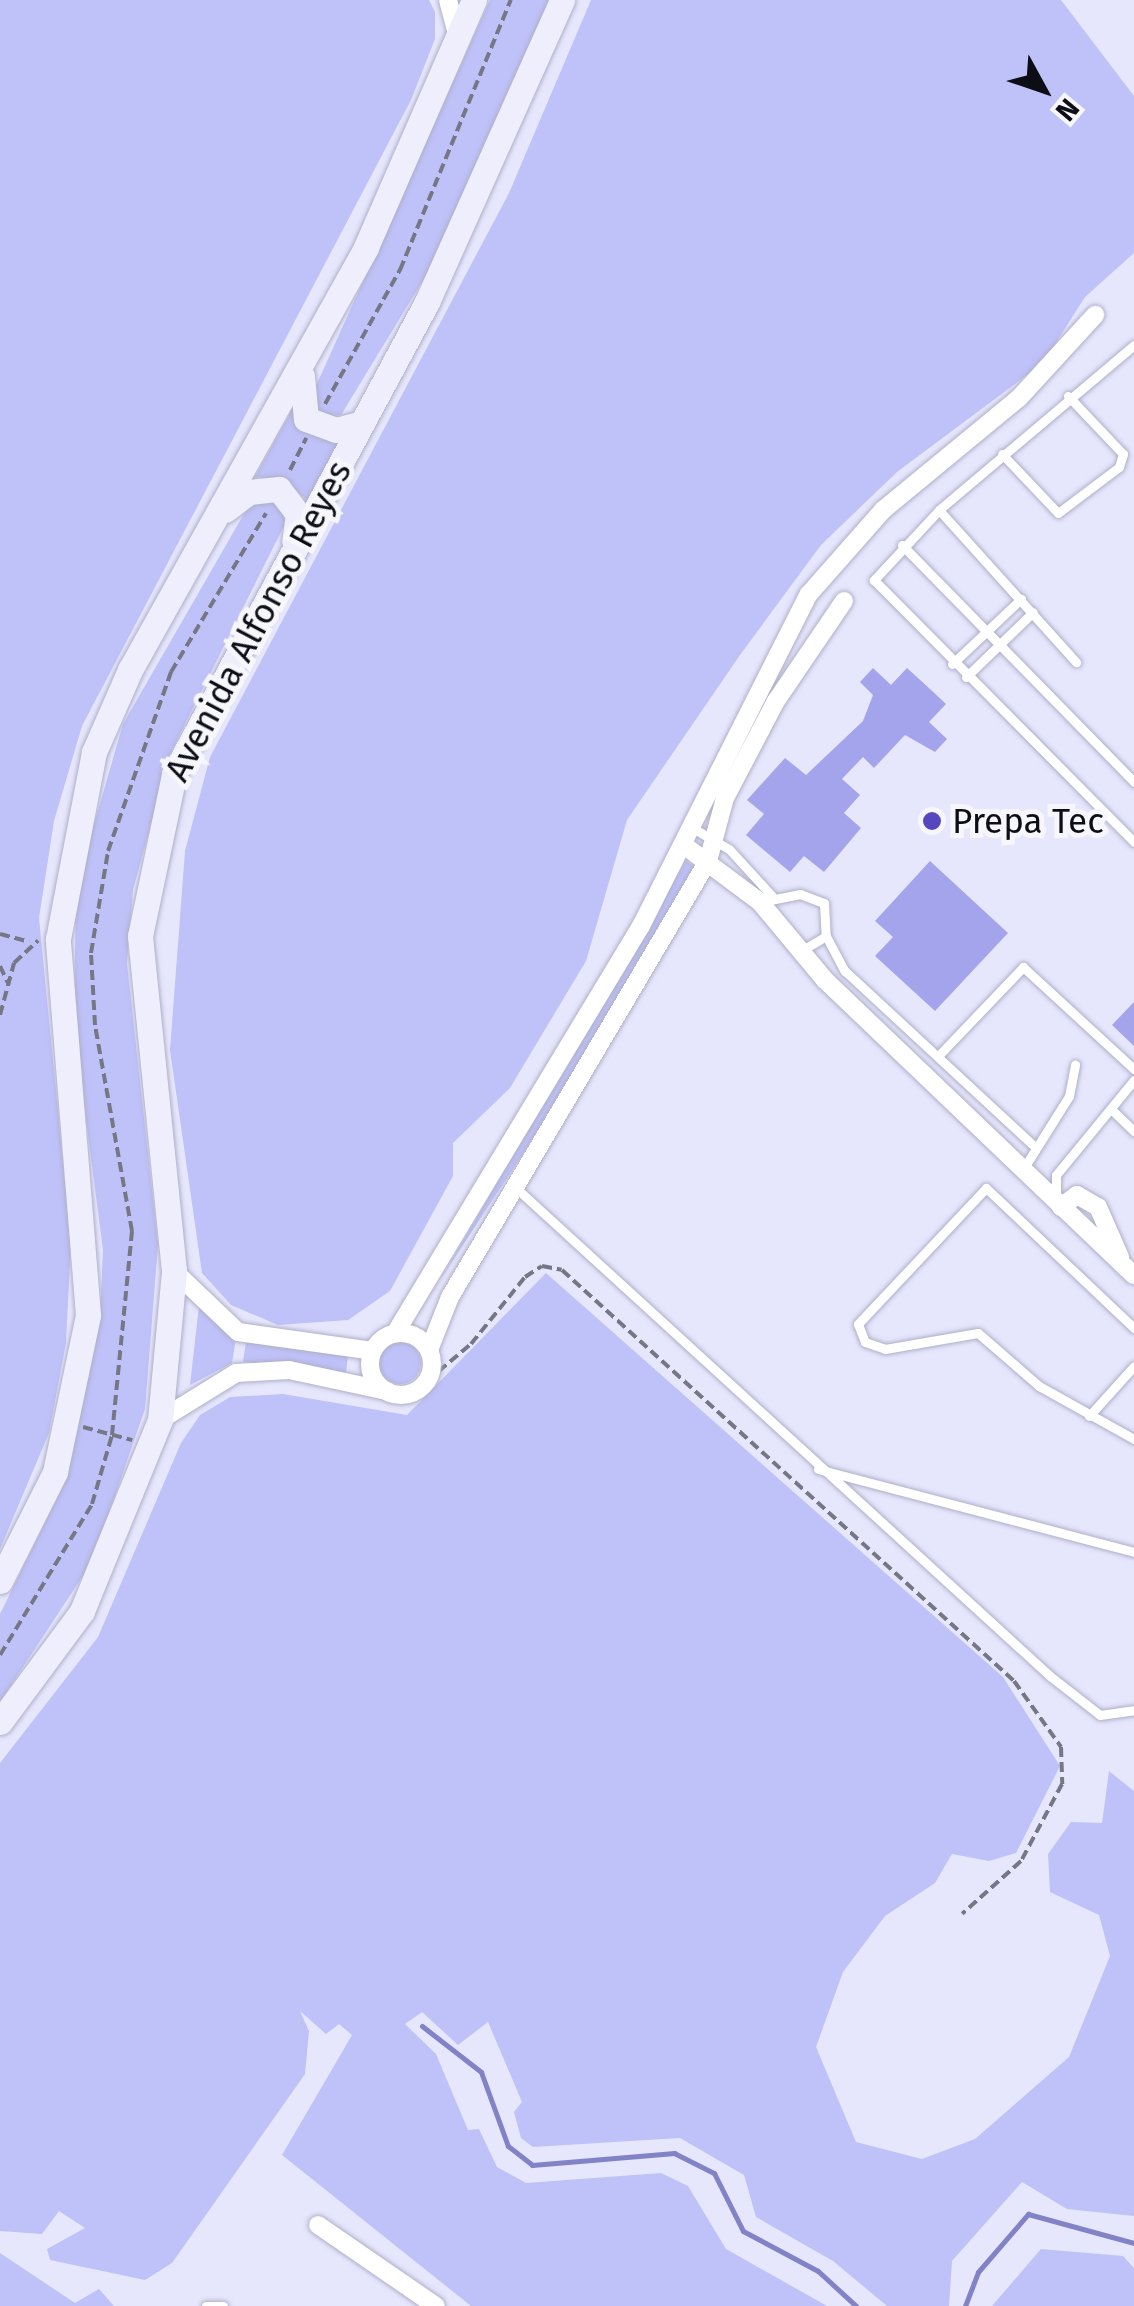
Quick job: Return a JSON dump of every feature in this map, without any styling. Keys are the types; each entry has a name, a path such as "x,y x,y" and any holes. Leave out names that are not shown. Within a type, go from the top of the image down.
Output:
{"main road":[{"path":"0,1581 55,1472 67,1423 88,1291 58,939 94,752 218,517 304,366 474,0"},
{"name":"Avenida Alfonso Reyes","path":"0,1722 82,1611 155,1432 174,1271 144,1038 140,936 152,843 174,774 362,423 481,190 562,0"},
{"path":"304,366 299,410 314,424 362,423"},
{"path":"218,517 249,492 280,489 298,514 292,551"}],"street":[{"path":"448,0 458,40"},
{"path":"174,1271 238,1332 373,1351 396,1332 685,846 784,636 883,510 1018,398 1095,315"},
{"path":"155,1432 236,1373 289,1370 409,1394 427,1381 429,1350 514,1186 708,862 725,798 806,647 844,601"},
{"path":"784,636 806,647"},
{"path":"685,846 766,899 804,948 1024,1176 1128,1268"},
{"path":"396,1332 429,1350"},
{"path":"373,1351 372,1374 387,1392"},
{"path":"318,2225 436,2306"}],"lane":[{"path":"1134,345 1068,396 938,510 902,544 874,580 952,664 1134,842"},
{"path":"1002,454 1058,513 1119,466 1123,454 1068,396"},
{"path":"938,510 1076,662"},
{"path":"902,544 1134,782"},
{"path":"952,664 1021,599"},
{"path":"966,677 1032,612"},
{"path":"692,828 715,838 766,899 824,903 826,936 845,970 1032,1144"},
{"path":"804,948 826,936"},
{"path":"940,1055 1023,967 1134,1069"},
{"path":"1056,1175 1024,1176 1032,1144 1069,1096 1075,1064"},
{"path":"1059,1205 1056,1175 1134,1080"},
{"path":"1111,1109 1134,1131"},
{"path":"514,1186 815,1468 1085,1704 1110,1717 1134,1710"},
{"path":"1134,1328 986,1188 858,1324 866,1342 885,1348 978,1333 1088,1416 1134,1439"},
{"path":"1088,1416 1134,1366"},
{"path":"815,1468 1134,1552"},
{"path":"206,2306 222,2306"}],"path":[{"path":"0,1655 92,1504 112,1435 132,1231 95,1025 91,953 108,851 172,672 280,489 400,270 511,0"},
{"path":"0,934 30,942 58,939"},
{"path":"0,1016 8,983 30,942"},
{"path":"0,966 8,983"},
{"path":"427,1381 481,1334 524,1277 542,1266 562,1270 1014,1681 1061,1748 1062,1784 1021,1861 962,1914"},
{"path":"67,1423 112,1435 155,1432"}],"shaded area":[{"path":"0,0 429,0 435,12 435,39 411,100 82,726 54,821 39,918 71,1243 66,1343 49,1433 0,1549"},
{"path":"490,0 551,0 439,254 341,415 317,417 315,388"},
{"path":"591,0 1061,0 1134,96 1134,253 1085,297 1043,363 897,472 821,545 740,655 627,820 586,961 510,1088 453,1143 453,1176 390,1291 348,1320 278,1325 231,1305 202,1273 170,1050 185,851 210,757 509,193"},
{"path":"293,408 343,435 307,500 282,479 255,477"},
{"path":"261,499 284,504 286,522 170,754 133,890 127,963 158,1245 145,1409 92,1562 0,1702 0,1614 65,1482 100,1318 103,1250 74,1027 76,887 123,724 245,512"},
{"path":"686,861 695,867 593,1047 440,1280"},
{"path":"546,1273 1003,1677 1060,1766 1016,1853 989,1861 952,1854 935,1883 885,1916 843,1972 816,2047 856,2142 922,2159 975,2139 1069,2057 1110,1956 1099,1915 1050,1892 1048,1854 1071,1822 1102,1823 1109,1771 1134,1791 1134,2216 1067,2209 1022,2182 952,2261 949,2306 887,2306 833,2261 756,2217 744,2175 680,2138 533,2147 521,2138 514,2112 522,2102 488,2022 458,2045 422,2012 405,2024 436,2054 468,2130 479,2129 497,2167 526,2183 661,2173 688,2186 726,2249 827,2306 471,2306 282,2155 352,2035 339,2024 326,2034 300,2011 309,2031 305,2074 172,2263 145,2280 50,2260 47,2249 85,2228 59,2211 42,2234 0,2231 0,1763 98,1637 181,1443 200,1415 230,1397 283,1394 407,1415"},
{"path":"199,1306 236,1338 232,1363 190,1385"},
{"path":"246,1342 348,1356 346,1372 243,1362"},
{"path":"400,1342 415,1348 421,1363 415,1378 400,1384 385,1378 379,1363 385,1348"},
{"path":"1041,2249 1123,2256 1134,2268 1134,2306 992,2306"},
{"path":"0,2253 75,2303 99,2289 114,2306 0,2306"}],"building":[{"path":"873,668 891,685 907,668 946,704 929,722 947,739 935,752 905,735 874,768 863,757 842,779 860,795 844,813 861,828 824,872 804,856 790,872 746,835 764,814 747,800 785,758 806,775 863,721 873,695 860,682"},
{"path":"930,861 1008,933 935,1011 875,956 893,937 875,921"},
{"path":"1134,1002 1134,1046 1112,1025"}],"waterway":[{"path":"422,2026 481,2072 508,2146 532,2165 674,2153 714,2173 743,2231 818,2271 856,2306"},
{"path":"965,2306 978,2272 1028,2214 1134,2243"}],"place":[{"name":"Prepa Tec","path":"932,821"}]}
